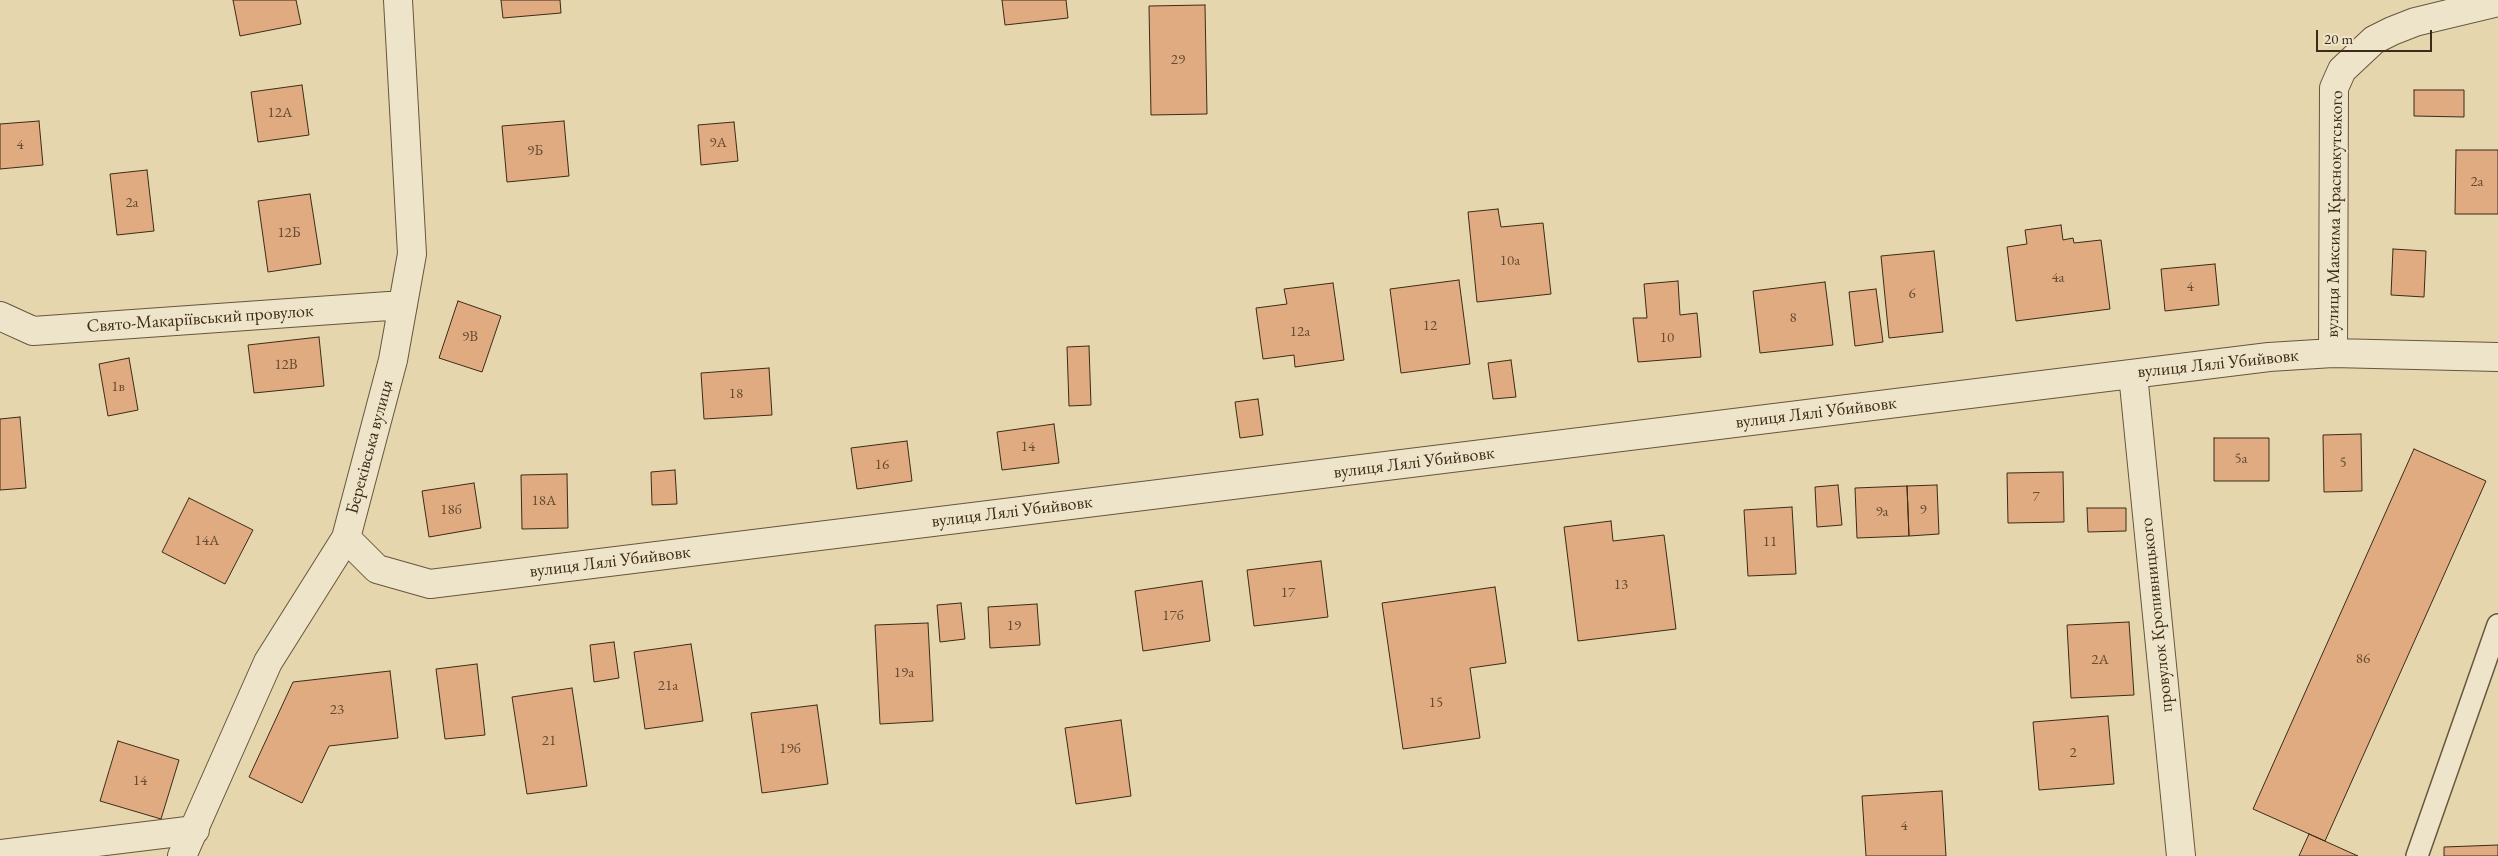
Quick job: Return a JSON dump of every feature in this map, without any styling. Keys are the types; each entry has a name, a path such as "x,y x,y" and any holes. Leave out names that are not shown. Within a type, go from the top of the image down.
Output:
{"street":[{"name":"Береківська вулиця","path":"182,856 268,662 346,538 392,360 412,254 398,0"},
{"name":"вулиця Максима Краснокутського","path":"2333,353 2334,88 2342,70 2374,40 2392,31 2415,22 2498,2"},
{"name":"Свято-Макаріївський провулок","path":"0,316 33,331 403,305"},
{"name":"вулиця Лялі Убийвовк","path":"346,538 377,569 430,584 2269,357 2333,353 2498,356"},
{"name":"провулок Кропивницького","path":"2133,374 2181,856"},
{"path":"0,854 195,830"}],"lane":[{"path":"2417,856 2498,625"}],"building":[{"path":"233,0 296,0 301,24 240,36"},
{"path":"501,0 560,0 561,13 503,18"},
{"path":"1002,0 1066,0 1068,18 1005,25"},
{"path":"1205,5 1207,114 1151,115 1149,6"},
{"path":"302,85 309,135 258,142 251,92"},
{"path":"2414,90 2464,90 2464,117 2414,116"},
{"path":"39,121 43,165 0,169 0,124"},
{"path":"564,121 569,176 507,182 502,126"},
{"path":"734,122 738,161 701,165 698,125"},
{"path":"2456,150 2498,150 2498,214 2455,214"},
{"path":"147,170 154,231 117,235 110,174"},
{"path":"310,194 321,264 268,272 258,201"},
{"path":"1498,209 1501,227 1543,223 1551,294 1477,302 1468,212"},
{"path":"2061,225 2063,240 2073,238 2074,243 2101,240 2110,309 2016,321 2007,247 2027,244 2025,230"},
{"path":"2393,249 2426,251 2424,297 2391,295"},
{"path":"1934,251 1943,332 1889,338 1881,256"},
{"path":"2215,264 2219,305 2165,311 2161,269"},
{"path":"1459,280 1470,364 1401,373 1390,289"},
{"path":"1678,281 1680,315 1697,313 1701,357 1638,362 1633,318 1647,318 1644,284"},
{"path":"1825,282 1833,345 1760,353 1753,291"},
{"path":"1333,283 1344,360 1295,367 1294,355 1263,359 1256,308 1287,304 1284,289"},
{"path":"1876,289 1883,342 1855,346 1849,292"},
{"path":"458,301 501,316 482,372 439,358"},
{"path":"319,337 324,386 254,393 248,345"},
{"path":"1089,346 1091,405 1069,406 1067,347"},
{"path":"129,358 138,410 108,416 99,364"},
{"path":"1511,360 1516,397 1493,399 1488,363"},
{"path":"769,368 772,415 704,419 701,373"},
{"path":"1258,399 1263,435 1240,438 1235,402"},
{"path":"20,417 26,488 0,490 0,419"},
{"path":"1054,424 1059,463 1002,470 997,432"},
{"path":"2361,434 2362,491 2324,492 2323,435"},
{"path":"2214,438 2269,438 2269,481 2214,481"},
{"path":"907,441 912,481 857,489 851,448"},
{"path":"2414,449 2486,481 2325,841 2253,809"},
{"path":"675,470 677,504 652,505 651,472"},
{"path":"2063,472 2064,522 2008,523 2007,473"},
{"path":"567,474 568,528 522,529 521,475"},
{"path":"474,483 481,528 429,537 422,491"},
{"path":"1838,485 1842,525 1817,527 1815,487"},
{"path":"1937,485 1939,534 1909,536 1907,486"},
{"path":"1907,486 1909,536 1857,538 1855,488"},
{"path":"189,498 253,530 225,584 162,552"},
{"path":"1792,507 1796,574 1748,576 1744,510"},
{"path":"2087,508 2126,508 2126,531 2088,532"},
{"path":"1611,521 1613,541 1664,535 1676,629 1578,641 1564,527"},
{"path":"1321,561 1328,617 1254,626 1247,570"},
{"path":"1202,581 1210,641 1143,651 1135,591"},
{"path":"1495,587 1506,663 1470,668 1480,738 1403,749 1382,603"},
{"path":"961,603 965,639 940,642 937,605"},
{"path":"1037,604 1040,645 990,648 988,607"},
{"path":"2129,622 2134,695 2071,698 2067,625"},
{"path":"928,623 933,721 880,724 875,625"},
{"path":"614,642 619,678 594,682 590,645"},
{"path":"691,644 703,721 645,729 634,652"},
{"path":"477,664 485,735 445,739 436,669"},
{"path":"390,671 398,738 329,746 302,803 249,777 293,682"},
{"path":"572,688 587,786 527,794 512,697"},
{"path":"817,705 828,784 762,793 751,713"},
{"path":"2108,716 2114,784 2039,790 2033,722"},
{"path":"1121,720 1131,796 1076,804 1065,728"},
{"path":"118,741 179,760 161,819 100,801"},
{"path":"1942,791 1946,856 1866,856 1862,796"},
{"path":"2309,834 2358,856 2299,856"},
{"path":"2498,845 2498,856 2444,856 2444,847"}]}
